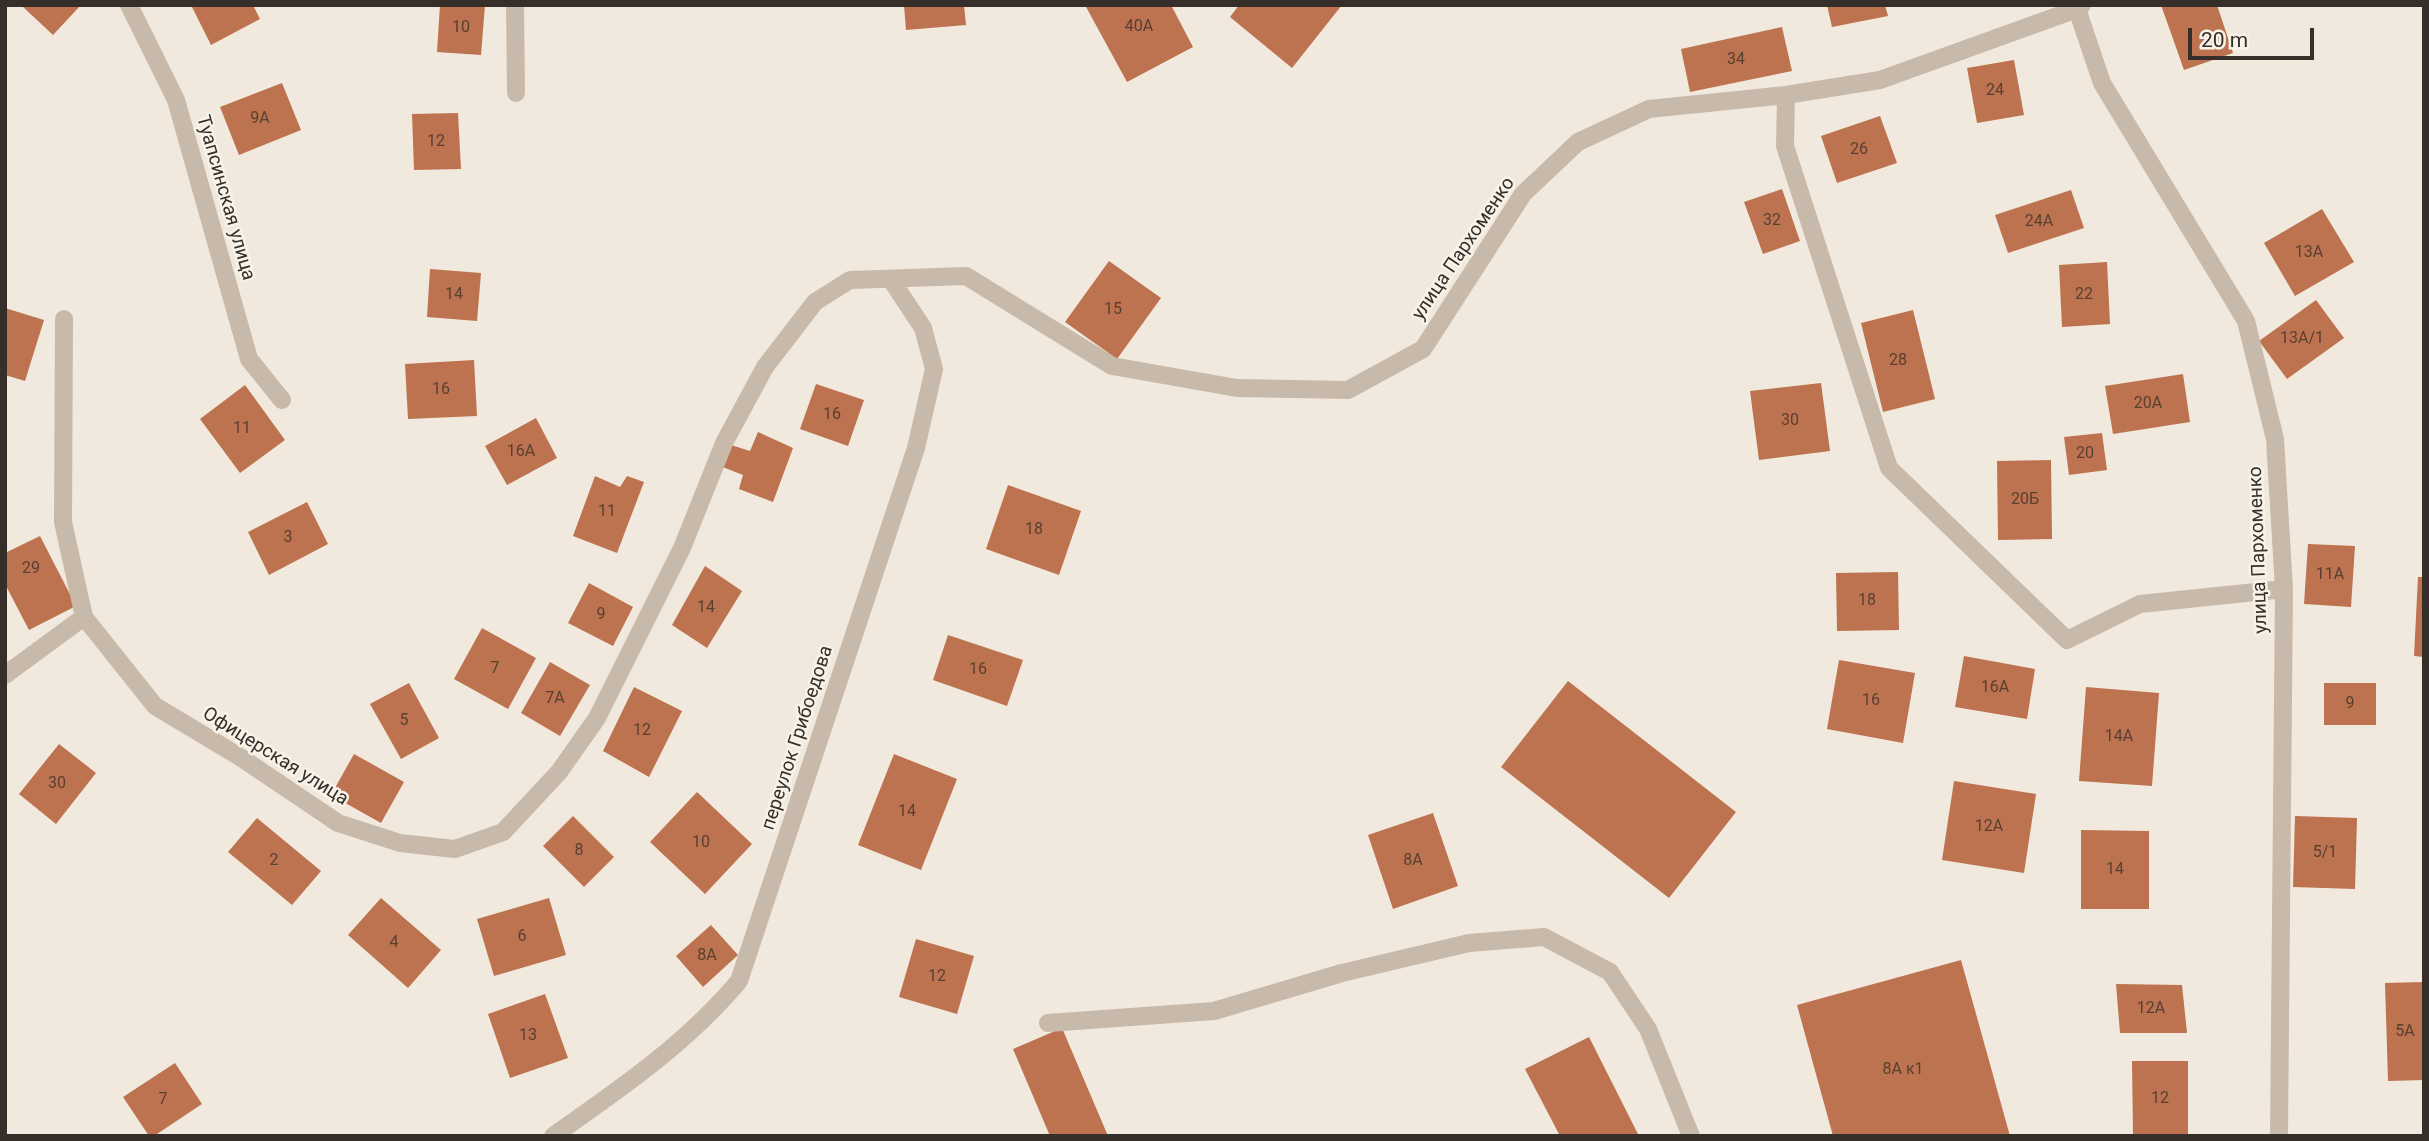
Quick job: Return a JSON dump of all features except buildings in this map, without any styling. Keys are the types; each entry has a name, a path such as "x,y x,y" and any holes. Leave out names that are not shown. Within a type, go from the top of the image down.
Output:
{"street":[{"name":"Туапсинская улица","path":"129,5 176,100 249,359 282,400"},
{"path":"515,5 516,93"},
{"name":"улица Пархоменко","path":"892,281 967,276 1112,366 1237,388 1348,390 1423,349 1522,194 1578,142 1649,109 1786,95 1880,80 2080,7 2102,82 2246,321 2275,439 2284,589 2279,1136"},
{"path":"1786,95 1785,146 1889,468 2067,639 2140,604 2284,589"},
{"name":"Офицерская улица","path":"64,319 63,522 83,617 155,706 240,757 338,823 400,843 455,849 503,832 559,772 597,718 682,548 724,443 765,367 815,302 850,280 892,281"},
{"name":"переулок Грибоедова","path":"553,1136 628,1084 698,1026 739,981 916,448 934,369 923,328 892,281"},
{"path":"5,675 83,617"},
{"path":"1048,1023 1214,1011 1342,973 1469,943 1544,937 1611,972 1647,1029 1691,1136"}]}
